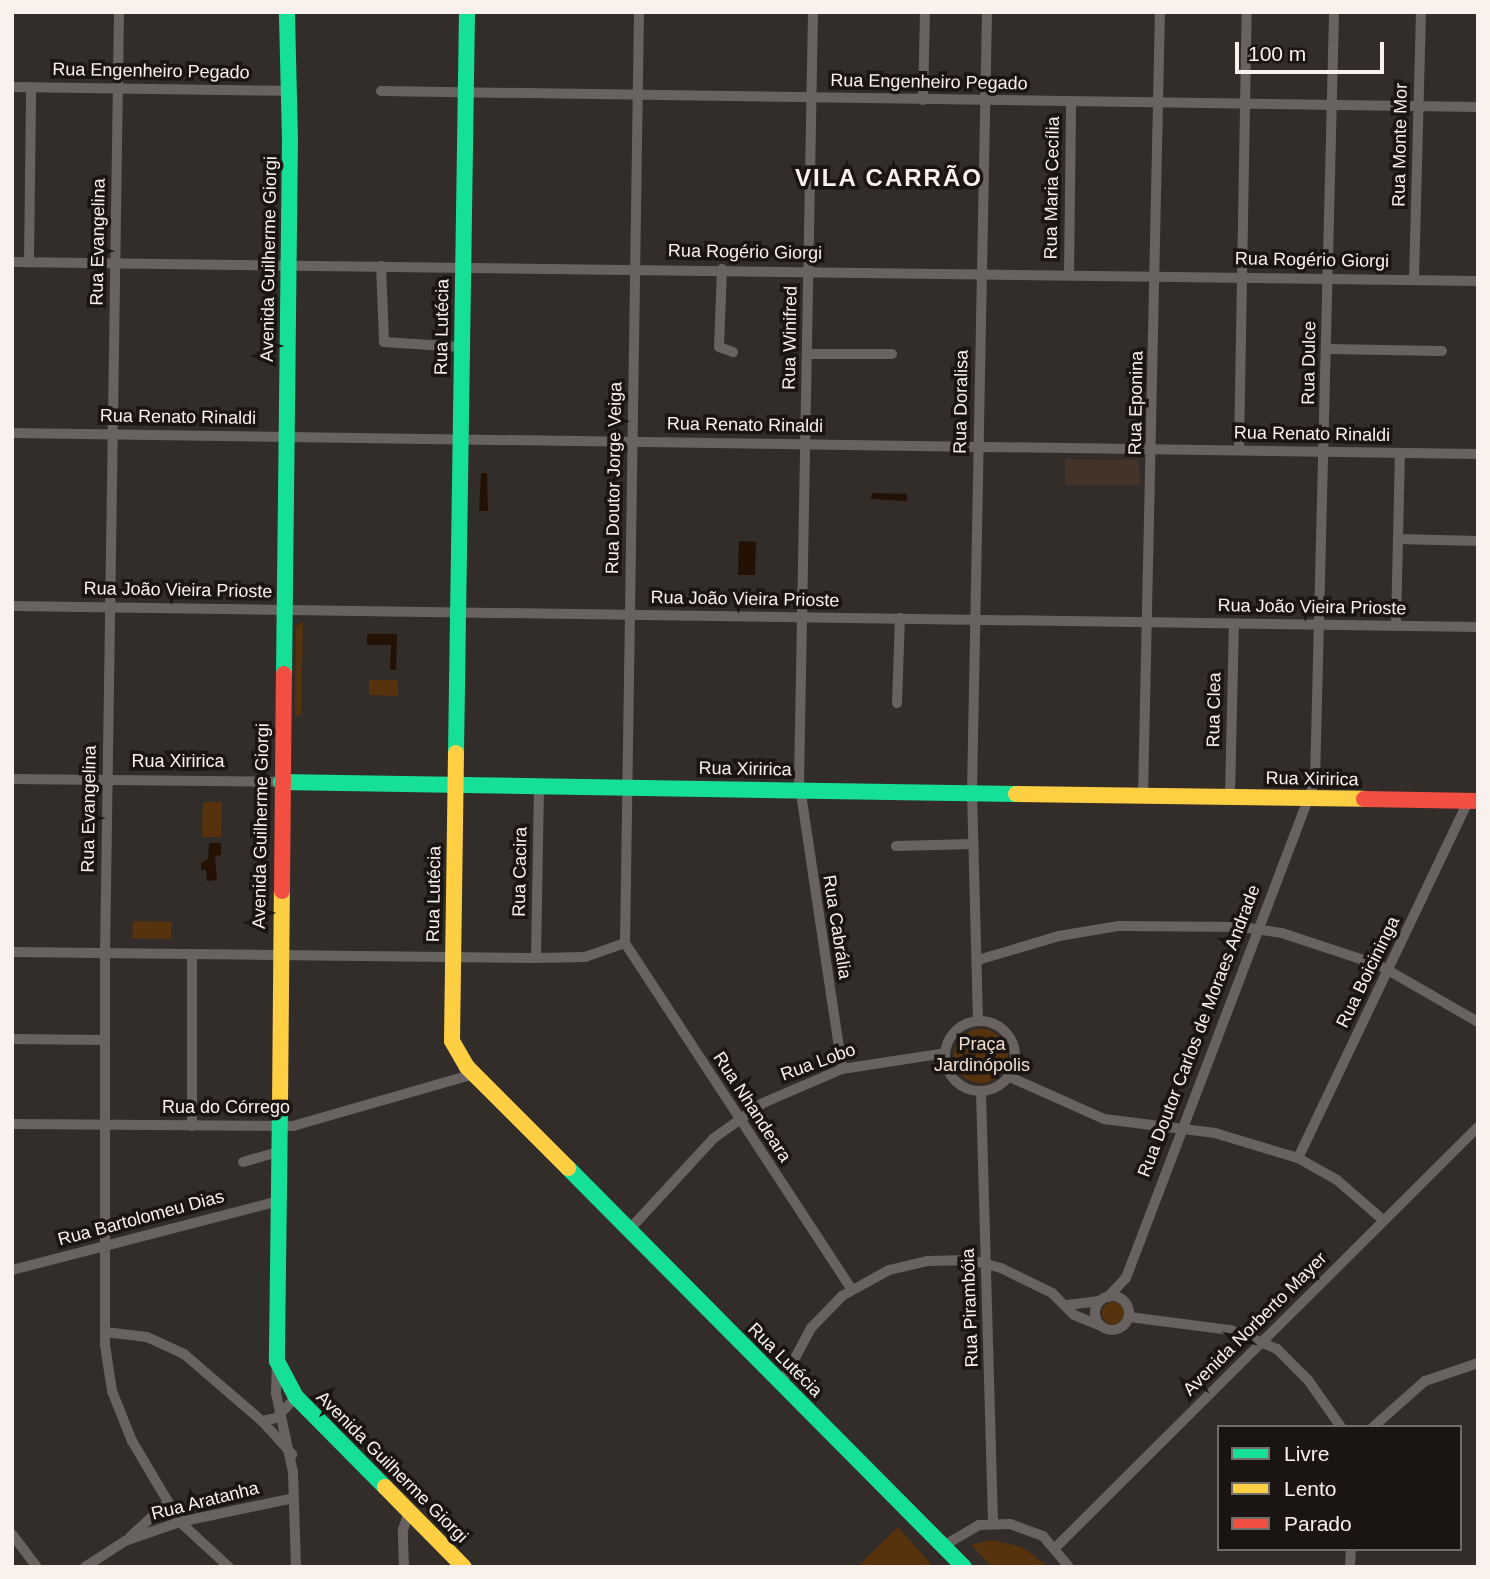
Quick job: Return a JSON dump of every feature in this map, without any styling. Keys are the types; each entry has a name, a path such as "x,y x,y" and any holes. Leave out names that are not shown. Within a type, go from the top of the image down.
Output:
{"street":[{"name":"Rua Evangelina","path":"119,12 104,953 105,1332 119,1415 180,1522 229,1567"},
{"name":"Avenida Guilherme Giorgi","path":"287,12 288,264 278,955 277,1361 282,1384 464,1567"},
{"name":"Rua Lutécia","path":"467,12 452,1041 474,1074 964,1567"},
{"name":"Rua Doutor Jorge Veiga","path":"625,943 639,12"},
{"name":"Rua Winifred","path":"799,790 813,12"},
{"name":"Rua Doralisa","path":"972,792 987,12"},
{"name":"Rua Eponina","path":"1143,795 1160,12"},
{"path":"1239,450 1247,12"},
{"name":"Rua Dulce","path":"1308,798 1315,781 1321,625 1334,12"},
{"name":"Rua Monte Mor","path":"1414,279 1421,12"},
{"path":"923,100 925,15"},
{"name":"Rua Engenheiro Pegado","path":"12,87 289,91"},
{"path":"29,262 31,87"},
{"name":"Rua Engenheiro Pegado","path":"381,91 1478,107"},
{"name":"Rua Maria Cecília","path":"1069,274 1071,102"},
{"name":"Rua Rogério Giorgi","path":"12,262 809,270 1478,281"},
{"path":"381,265 384,342 461,346"},
{"path":"722,269 719,347 733,352"},
{"path":"1326,349 1442,351"},
{"path":"808,354 892,354"},
{"name":"Rua Renato Rinaldi","path":"12,433 1478,454"},
{"path":"1396,626 1400,453"},
{"path":"1398,540 1478,541"},
{"name":"Rua João Vieira Prioste","path":"12,606 1478,627"},
{"path":"897,703 900,618"},
{"name":"Rua Clea","path":"1230,796 1234,624"},
{"name":"Rua Xiririca","path":"12,779 626,786 1474,801"},
{"name":"Rua Cacira","path":"536,958 539,786"},
{"name":"Rua Cabrália","path":"799,790 842,1069"},
{"path":"972,792 978,1021"},
{"name":"Rua Doutor Carlos de Moraes Andrade","path":"1129,1312 1126,1278 1179,1129 1308,798"},
{"name":"Rua Boicininga","path":"1298,1158 1388,970 1474,801"},
{"path":"896,846 973,844"},
{"path":"978,960 1059,936 1119,926 1180,923 1256,929 1306,940 1388,970 1478,1022"},
{"path":"12,952 536,958 585,957 625,943"},
{"name":"Rua Nhandeara","path":"625,943 851,1289"},
{"path":"192,954 192,1126"},
{"path":"978,1021 996,1024 1009,1035 1016,1052 1010,1077 981,1092 956,1082 945,1053 956,1031 978,1021"},
{"path":"12,1039 105,1040"},
{"name":"Rua Lobo","path":"629,1230 693,1158 738,1119 781,1093 842,1069 945,1053"},
{"name":"Rua do Córrego","path":"12,1124 279,1126 332,1117 474,1074"},
{"path":"1010,1077 1085,1113 1258,1143 1298,1158 1337,1180 1383,1220"},
{"name":"Rua Pirambóia","path":"981,1092 993,1523"},
{"name":"Avenida Norberto Mayer","path":"1056,1547 1264,1343 1478,1127"},
{"path":"243,1162 279,1152"},
{"name":"Rua Bartolomeu Dias","path":"12,1270 279,1201"},
{"path":"781,1384 811,1328 851,1289 889,1270 927,1261 986,1263 1021,1275 1067,1306 1074,1315 1117,1330 1129,1312"},
{"name":"Rua Doutor Carlos de Moraes Andrade","path":"1104,1299 1126,1278"},
{"path":"1067,1306 1120,1298 1129,1312 1215,1327 1264,1343 1301,1372 1340,1425"},
{"path":"1099,1325 1095,1312 1104,1299"},
{"path":"105,1332 147,1337 184,1354 262,1421 292,1454"},
{"path":"1375,1425 1425,1381 1478,1363"},
{"path":"282,1384 281,1412 292,1454 296,1567"},
{"path":"262,1421 281,1412 296,1397"},
{"name":"Rua Aratanha","path":"125,1541 180,1522 294,1499"},
{"name":"Rua Aratanha","path":"85,1567 125,1541 167,1503"},
{"path":"404,1567 403,1530 409,1512"},
{"path":"943,1546 966,1530 993,1523 1027,1528 1056,1547 1069,1567"},
{"path":"12,1534 37,1567"}],"shaded area":[{"path":"1065,459 1138,460 1141,485 1065,485"},
{"path":"481,473 487,473 488,511 479,511"},
{"path":"872,493 907,494 907,501 871,499"},
{"path":"739,541 756,542 755,575 738,575"},
{"path":"367,634 397,634 396,670 390,670 391,645 367,645"},
{"path":"209,843 221,843 221,855 215,856 217,880 207,881 206,870 201,870 201,863 208,859"}],"green space":[{"path":"303,621 301,715 295,716 296,627"},
{"path":"369,680 398,680 398,696 369,695"},
{"path":"203,802 222,802 221,837 202,837"},
{"path":"133,921 172,922 171,939 132,938"},
{"name":"Praça Jardinópolis","path":"981,1029 1000,1037 1008,1056 1000,1075 981,1083 962,1075 954,1056 962,1037"},
{"path":"1113,1302 1121,1305 1124,1313 1121,1321 1113,1324 1105,1321 1102,1313 1105,1305"},
{"path":"898,1527 934,1567 857,1567"},
{"path":"991,1540 1022,1547 1049,1567 992,1567 971,1545"}],"traffic: fast":[{"path":"284,674 290,139 287,12"},
{"path":"456,753 467,12"},
{"path":"281,782 1016,794"},
{"path":"280,1105 277,1361 296,1397 385,1487"},
{"path":"568,1168 964,1567"}],"traffic: slow":[{"path":"456,753 452,1041 467,1067 568,1168"},
{"path":"1016,794 1364,799"},
{"path":"280,1105 282,891"},
{"path":"385,1487 464,1567"}],"traffic: jam":[{"path":"282,891 284,674"},
{"path":"1364,799 1478,801"}],"district":[{"name":"VILA CARRÃO","path":"889,178"}]}
